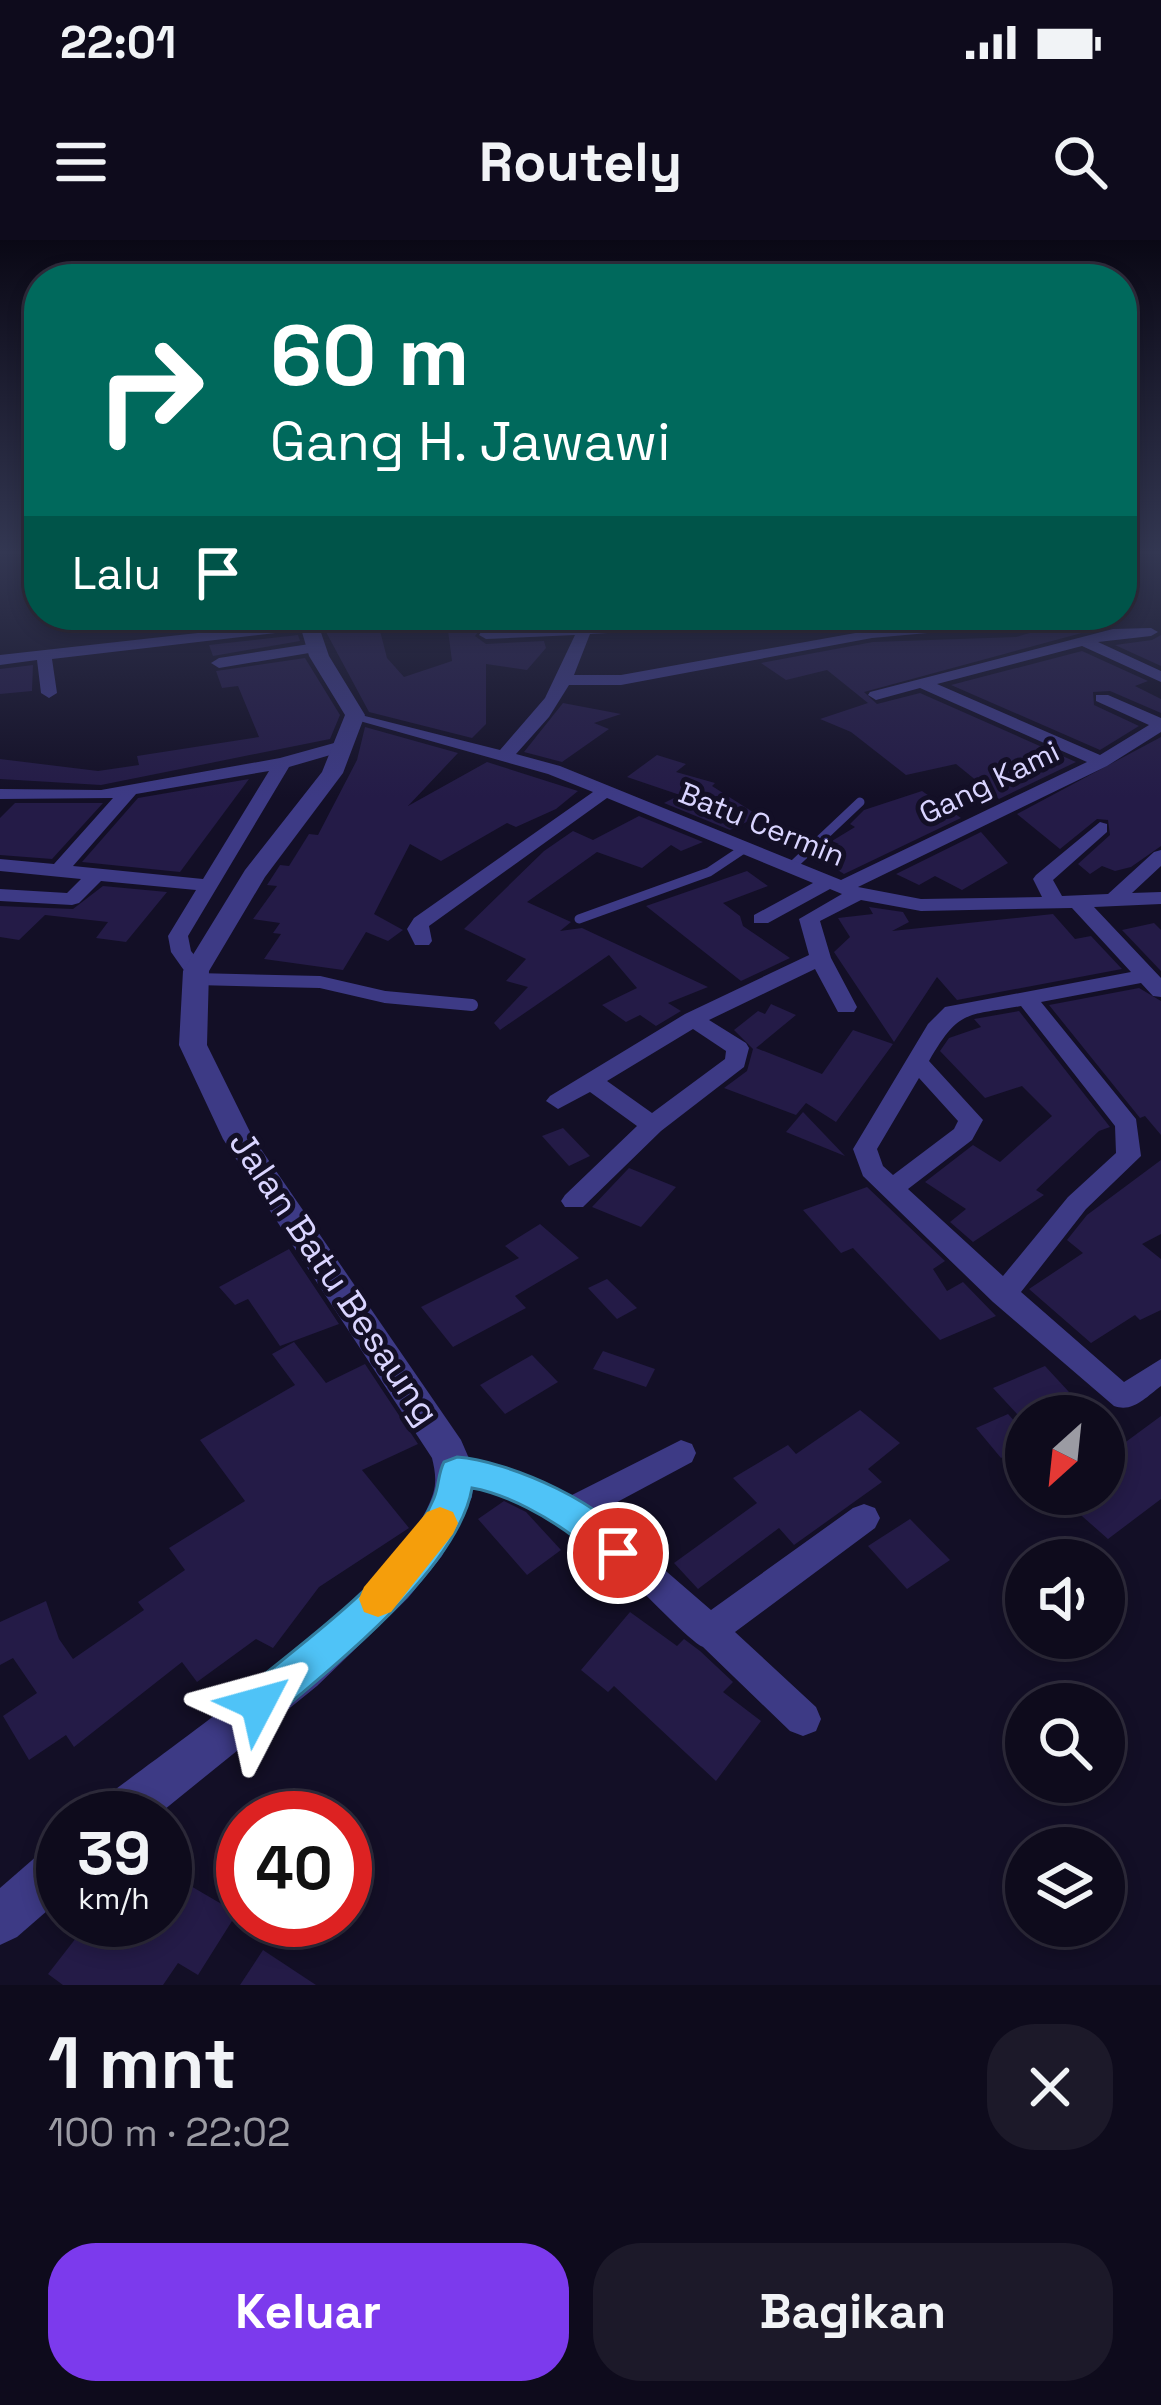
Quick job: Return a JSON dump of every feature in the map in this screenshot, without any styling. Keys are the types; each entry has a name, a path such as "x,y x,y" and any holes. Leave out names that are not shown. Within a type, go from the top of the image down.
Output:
{"street":[{"path":"0,660 191,635"},
{"path":"273,635 287,677"},
{"path":"0,794 64,798 130,791 282,763 350,730 312,635"},
{"path":"504,756 546,714 569,680 583,635"},
{"path":"569,680 621,680 864,635"},
{"path":"876,695 1101,635"},
{"path":"1082,640 1161,677"},
{"path":"219,664 316,649"},
{"path":"44,653 49,693"},
{"path":"924,684 1101,761"},
{"path":"1102,698 1161,725"},
{"name":"Gang Kami","path":"842,888 1101,761 1161,725"},
{"name":"Batu Cermin","path":"350,730 504,756 842,888 921,905 1161,898"},
{"name":"Jalan Batu Besaung","path":"350,730 332,773 254,875 196,975 193,1045 238,1139 448,1451 457,1472"},
{"path":"196,975 181,952 178,936 282,763"},
{"path":"58,872 130,791"},
{"path":"422,941 417,929 421,922 603,793"},
{"path":"1100,828 1042,879 1152,983"},
{"path":"1112,901 1161,856"},
{"path":"0,865 205,885"},
{"path":"0,895 72,898 95,876"},
{"path":"761,919 842,888"},
{"path":"842,888 809,920 820,958 846,1007"},
{"path":"558,1101 693,1019 820,958"},
{"path":"1101,1395 872,1171 865,1149 939,1024 953,1012 1026,997 1152,983"},
{"path":"1003,1295 1077,1203 1130,1156 1132,1142 1127,1125 1026,997"},
{"path":"574,1201 652,1125 740,1054 738,1048 693,1019"},
{"path":"891,1189 963,1134 971,1120 918,1063"},
{"path":"591,1081 652,1125"},
{"path":"1125,1398 1161,1370"},
{"path":"566,1513 681,1453"},
{"path":"150,1791 359,1619 440,1524 452,1502 457,1472 496,1478 566,1513 803,1718"},
{"path":"707,1633 864,1518"},
{"path":"0,1920 36,1889"}],"lane":[{"path":"790,868 860,802"},
{"path":"579,920 709,872 742,850"},
{"path":"196,975 320,982 385,997 472,1005"}],"building":[{"path":"294,635 300,641 213,656 209,645"},
{"path":"328,635 381,635 387,658 404,677 452,661 449,635 475,635 486,644 544,641 546,648 527,670 486,664 486,724 472,738 369,712"},
{"path":"1073,635 864,692 877,704 920,693 1076,762 999,799 956,764 906,775 851,732 820,719 868,703 827,670 786,680 761,663 873,642"},
{"path":"1161,635 1161,666 1115,645"},
{"path":"1082,651 1148,681 1135,686 1161,699 1161,713 1110,691 1093,692 1094,705 1139,726 1100,750 951,685"},
{"path":"305,658 340,715 330,739 101,785 0,779 0,759 98,771 139,765 137,756 259,737 238,686 222,688 216,671"},
{"path":"33,665 32,691 0,694 0,669"},
{"path":"563,703 621,714 594,723 609,729 562,762 524,752"},
{"path":"365,727 458,753 408,806 487,762 578,791 556,809 516,827 507,823 441,861 410,844 374,914 403,930 388,941 366,932 343,970 264,959 281,934 273,933 280,923 253,919 277,886 267,885 280,865 289,866 309,834 318,835 357,760"},
{"path":"1161,737 1161,846 1131,867 1115,871 1102,866 1090,874 1078,864 1110,835 1108,820 1097,819 1060,849 1017,814"},
{"path":"657,755 686,764 676,772 715,783 712,786 759,816 730,830 664,803 680,795 627,777"},
{"path":"249,779 180,872 82,862 138,798"},
{"path":"922,791 961,818 844,874 816,856 839,844 832,841 855,827 850,824 864,810"},
{"path":"15,803 103,803 52,859 0,855 0,818"},
{"path":"639,816 703,842 681,851 671,845 642,868 597,852 527,902 571,922 560,931 582,928 708,987 668,1003 681,1011 656,1026 640,1015 626,1022 602,1005 637,988 609,955 500,1030 494,1023 528,987 506,981 526,959 464,929 544,851 573,831 593,840"},
{"path":"981,832 1008,863 962,890 935,876 919,885 896,874"},
{"path":"747,871 768,886 723,903 740,916 743,926 790,958 741,981 646,906"},
{"path":"103,886 167,892 126,942 96,938 108,922 45,915 19,940 0,937 0,906 73,909"},
{"path":"869,907 903,912 909,922 892,931 1053,914 1075,939 1091,936 1122,969 957,1000 937,977 894,1042 834,952 850,937 838,918 873,914"},
{"path":"1154,923 1161,930 1161,971 1122,930"},
{"path":"1139,988 1161,1001 1161,1135 1145,1116 1140,1118 1049,1005"},
{"path":"771,1004 796,1015 756,1048 822,1074 853,1030 893,1044 836,1122 806,1103 796,1115 724,1088 747,1071 753,1049 734,1030 758,1011 765,1014"},
{"path":"1019,1011 1110,1127 1099,1131 1036,1190 1044,1195 973,1242 950,1222 966,1209 925,1182 973,1145 1000,1162 1052,1116 1022,1086 985,1098 940,1051 949,1038 981,1027 974,1019"},
{"path":"803,1112 845,1156 786,1132"},
{"path":"563,1128 590,1156 569,1166 542,1136"},
{"path":"1161,1160 1161,1234 1142,1244 1161,1259 1161,1310 1140,1320 1135,1315 1091,1343 1029,1289 1083,1253 1067,1240 1087,1215"},
{"path":"629,1168 676,1187 641,1227 592,1207"},
{"path":"867,1187 945,1261 933,1269 947,1291 963,1282 996,1316 940,1340 853,1248 841,1253 803,1210"},
{"path":"540,1224 579,1258 515,1296 526,1308 453,1347 421,1307 519,1258 505,1246"},
{"path":"289,1249 339,1324 280,1346 248,1299 235,1305 219,1287"},
{"path":"607,1279 637,1308 617,1319 588,1288"},
{"path":"294,1342 326,1383 365,1364 418,1444 362,1470 409,1528 319,1587 273,1648 256,1639 197,1682 182,1662 74,1747 66,1735 29,1760 3,1716 37,1693 13,1658 0,1665 0,1622 46,1601 59,1639 73,1659 144,1610 138,1602 185,1570 169,1548 245,1501 200,1440 295,1385 272,1354"},
{"path":"603,1351 655,1369 646,1387 593,1369"},
{"path":"532,1355 558,1382 505,1414 480,1385"},
{"path":"1045,1366 1069,1392 1005,1395 1005,1401 993,1388"},
{"path":"860,1410 900,1443 868,1469 882,1482 794,1545 779,1528 698,1589 674,1563 757,1503 733,1478 788,1445 796,1454"},
{"path":"1005,1415 1005,1456 1001,1458 976,1428"},
{"path":"1161,1416 1161,1499 1108,1539 1081,1515 1125,1515 1125,1443"},
{"path":"504,1501 526,1512 561,1550 527,1575 478,1519"},
{"path":"910,1519 950,1560 907,1589 868,1546"},
{"path":"630,1612 677,1646 684,1639 700,1651 733,1682 723,1692 761,1721 716,1781 614,1686 608,1692 581,1670"},
{"path":"192,1887 216,1901 216,1946 198,1975 178,1963 163,1985 63,1985 48,1974 69,1947 192,1947"},
{"path":"263,1950 316,1985 240,1985"}],"slow traffic":[{"path":"378,1599 440,1523"}],"route":[{"path":"258,1704 359,1619 414,1560 452,1502 457,1472 480,1473 528,1492 588,1526 618,1553"}]}
